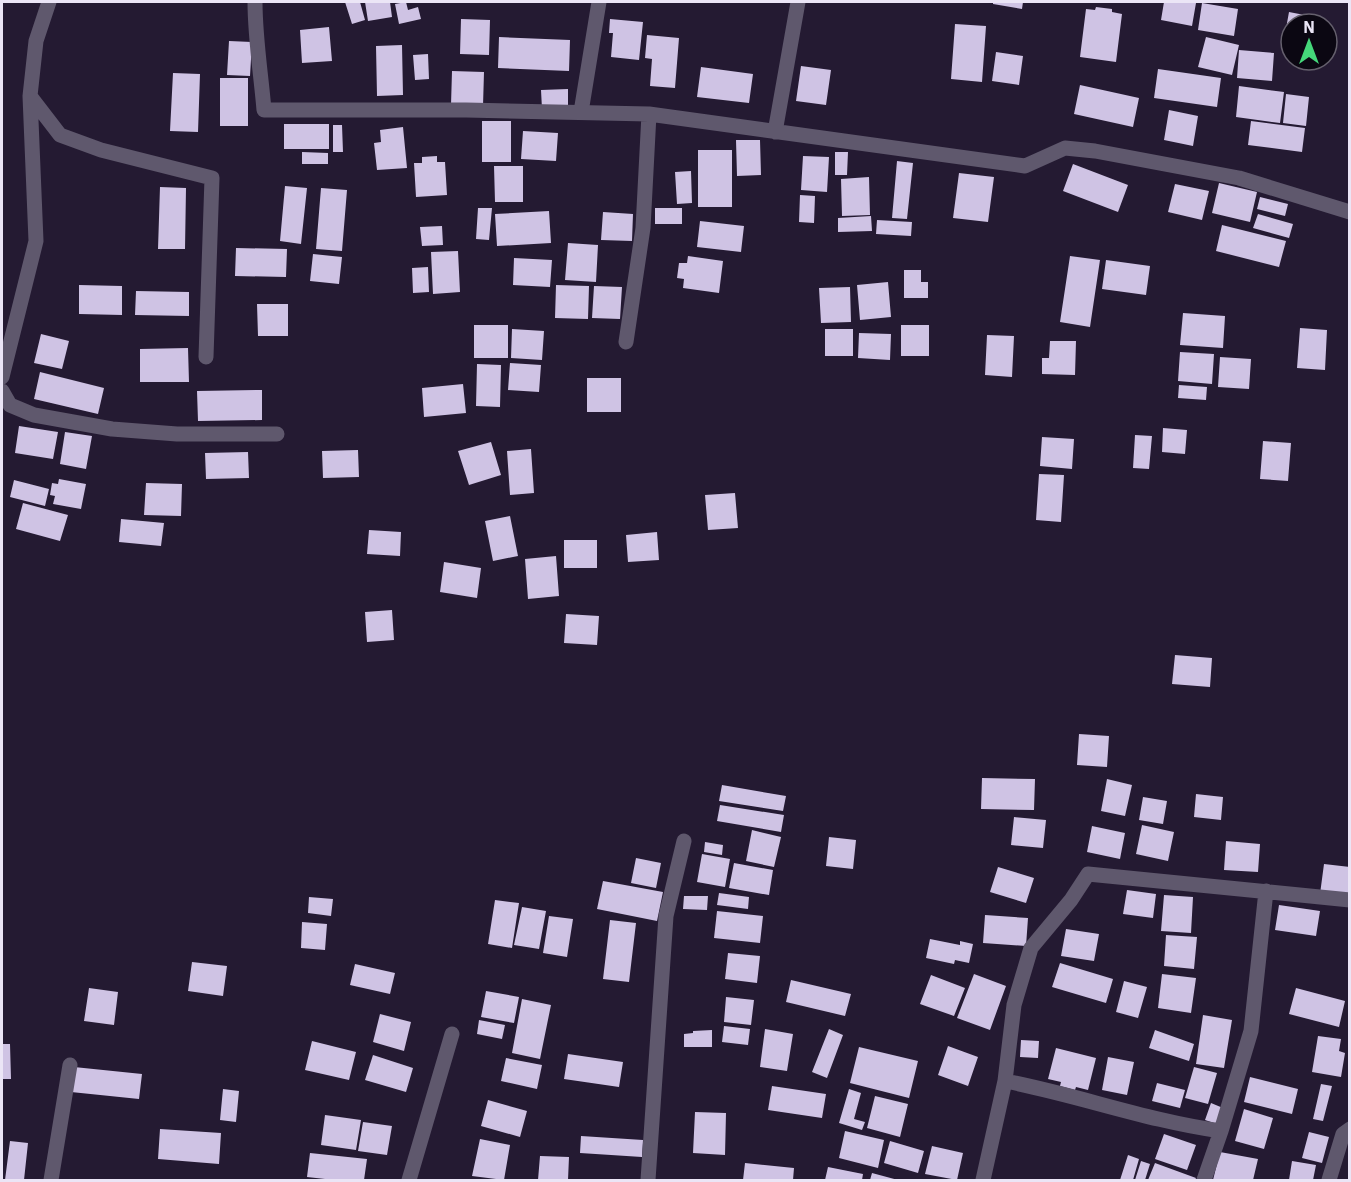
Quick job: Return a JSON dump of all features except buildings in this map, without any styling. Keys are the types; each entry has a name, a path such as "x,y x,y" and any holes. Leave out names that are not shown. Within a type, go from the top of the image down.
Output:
{"street":[{"path":"2,377 7,334 36,241 30,96 36,41 49,2"},
{"path":"255,2 255,35 262,77 264,110 455,110 649,114 1025,166 1065,148 1095,151 1239,178 1350,212"},
{"path":"581,112 599,2"},
{"path":"775,132 798,2"},
{"path":"30,96 60,135 101,150 212,178 206,357"},
{"path":"626,342 643,228 649,114"},
{"path":"2,391 10,405 34,414 112,429 177,434 277,434"},
{"path":"648,1180 666,916 684,841"},
{"path":"983,1180 1005,1081 1014,1005 1031,948 1071,900 1088,874 1350,900"},
{"path":"1204,1180 1251,1031 1266,891"},
{"path":"409,1180 452,1034"},
{"path":"51,1180 70,1065"},
{"path":"1005,1081 1043,1088 1184,1125 1221,1131"},
{"path":"1329,1180 1343,1134 1350,1128"}]}
